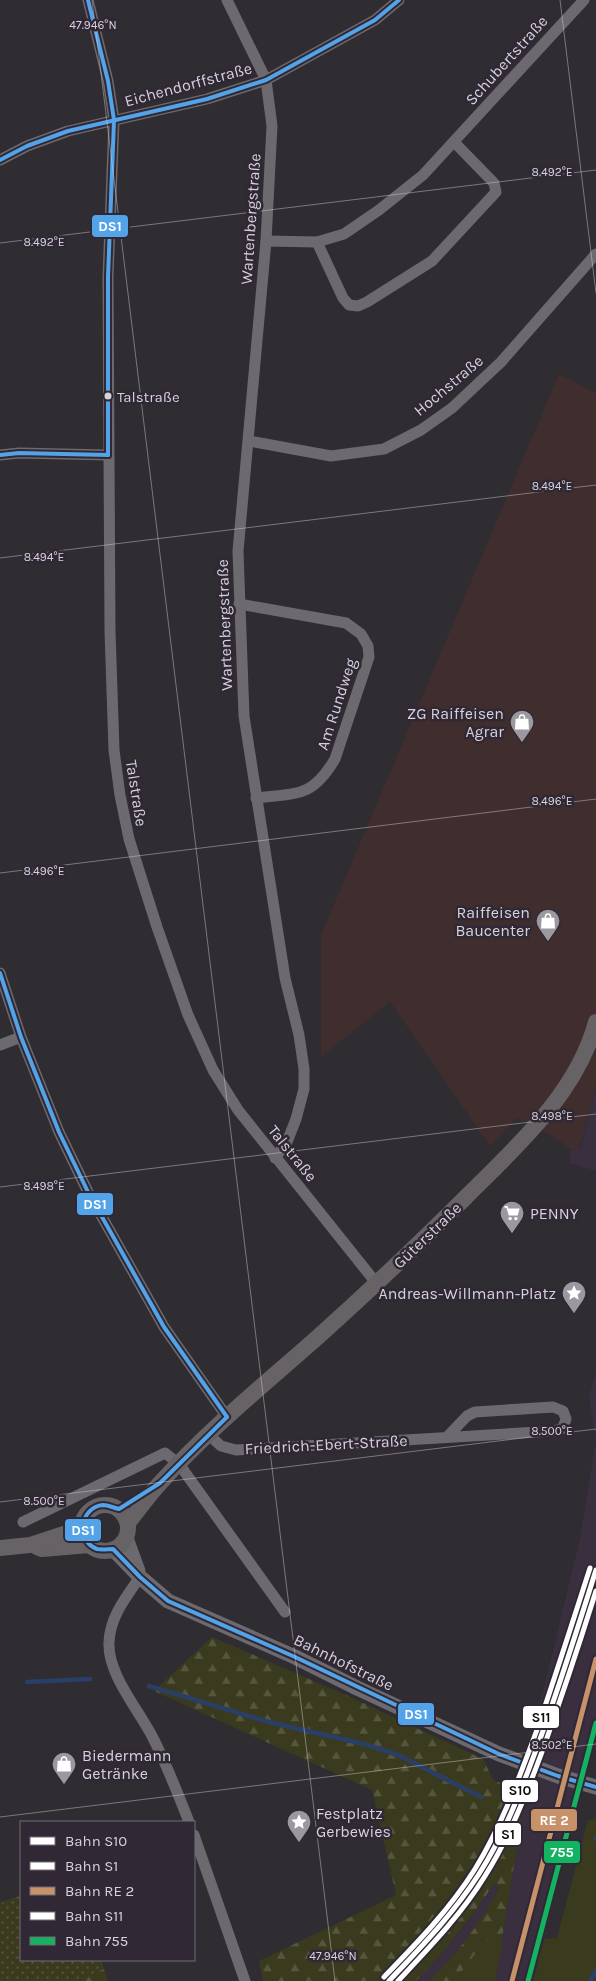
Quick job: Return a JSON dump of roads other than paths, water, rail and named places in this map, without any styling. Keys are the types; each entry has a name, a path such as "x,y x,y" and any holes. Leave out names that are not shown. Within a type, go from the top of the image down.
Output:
{"main road":[{"name":"Güterstraße","path":"127,1530 160,1483 179,1464 227,1418 377,1284 485,1178 552,1105 572,1080 586,1051 596,1022"},
{"name":"Güterstraße","path":"119,1509 160,1483"},
{"path":"111,1505 119,1509 124,1514 127,1530 122,1543 106,1551 97,1550 89,1545 84,1538 82,1528 82,1521 87,1512 95,1506 111,1505"},
{"path":"0,1548 30,1545 82,1528"},
{"path":"30,1545 42,1549 89,1545"}],"street":[{"name":"Talstraße","path":"88,0 108,81 114,120 108,277 110,631 114,750 120,795 129,839 188,1015 213,1070 238,1110 377,1284"},
{"name":"Wartenbergstraße","path":"227,0 266,80 272,126 266,240 238,551 238,604 244,716 285,978 299,1035 304,1069 304,1090 296,1119 287,1142 276,1158"},
{"name":"Eichendorffstraße","path":"0,160 27,146 68,131 207,99 266,80 376,20 399,0"},
{"name":"Schubertstraße","path":"266,240 317,242 344,234 378,210 423,174 584,0"},
{"path":"317,242 343,298 349,305 358,306 367,302 432,261 496,192 494,183 454,142"},
{"name":"Hochstraße","path":"249,441 331,456 384,449 421,430 452,408 501,362 596,254"},
{"path":"0,455 19,452 108,455"},
{"name":"Am Rundweg","path":"238,604 346,623 360,634 369,651 369,657 335,759 327,772 318,783 305,792 256,798"},
{"path":"0,973 21,1037 59,1132 88,1192 164,1327 227,1418"},
{"path":"0,1045 21,1037"},
{"name":"Friedrich-Ebert-Straße","path":"210,1435 221,1446 236,1450 555,1431 560,1430 565,1424 565,1415 563,1411 553,1407 475,1412 467,1416 447,1437"},
{"path":"23,1522 165,1453 179,1464 285,1612"},
{"path":"127,1530 140,1578 125,1598 111,1625 109,1644 112,1665 153,1737 170,1773 189,1821"},
{"name":"Bahnhofstraße","path":"113,1549 140,1578 168,1601 295,1657 356,1688 499,1754 596,1788"},
{"path":"195,1837 245,1981"}],"waterway":[{"path":"27,1682 90,1679"},
{"path":"149,1686 269,1722 368,1745 398,1755 481,1797"},
{"path":"590,1981 596,1971"}],"rail line":[{"name":"S11","path":"384,1977 455,1898 475,1869 494,1835 538,1727 590,1568"},
{"name":"S10","path":"389,1981 459,1902 479,1874 504,1829 518,1798 544,1728 596,1570"},
{"name":"S1","path":"398,1981 466,1904 502,1847 542,1752 596,1591"},
{"name":"755","path":"528,1981 596,1723"}],"place":[{"name":"Talstraße","path":"108,396"},
{"name":"ZG Raiffeisen Agrar","path":"522,743"},
{"name":"Raiffeisen Baucenter","path":"548,942"},
{"name":"PENNY","path":"512,1234"},
{"name":"Andreas-Willmann-Platz","path":"574,1314"},
{"name":"Biedermann Getränke","path":"64,1785"},
{"name":"Festplatz Gerbewies","path":"299,1843"}]}
